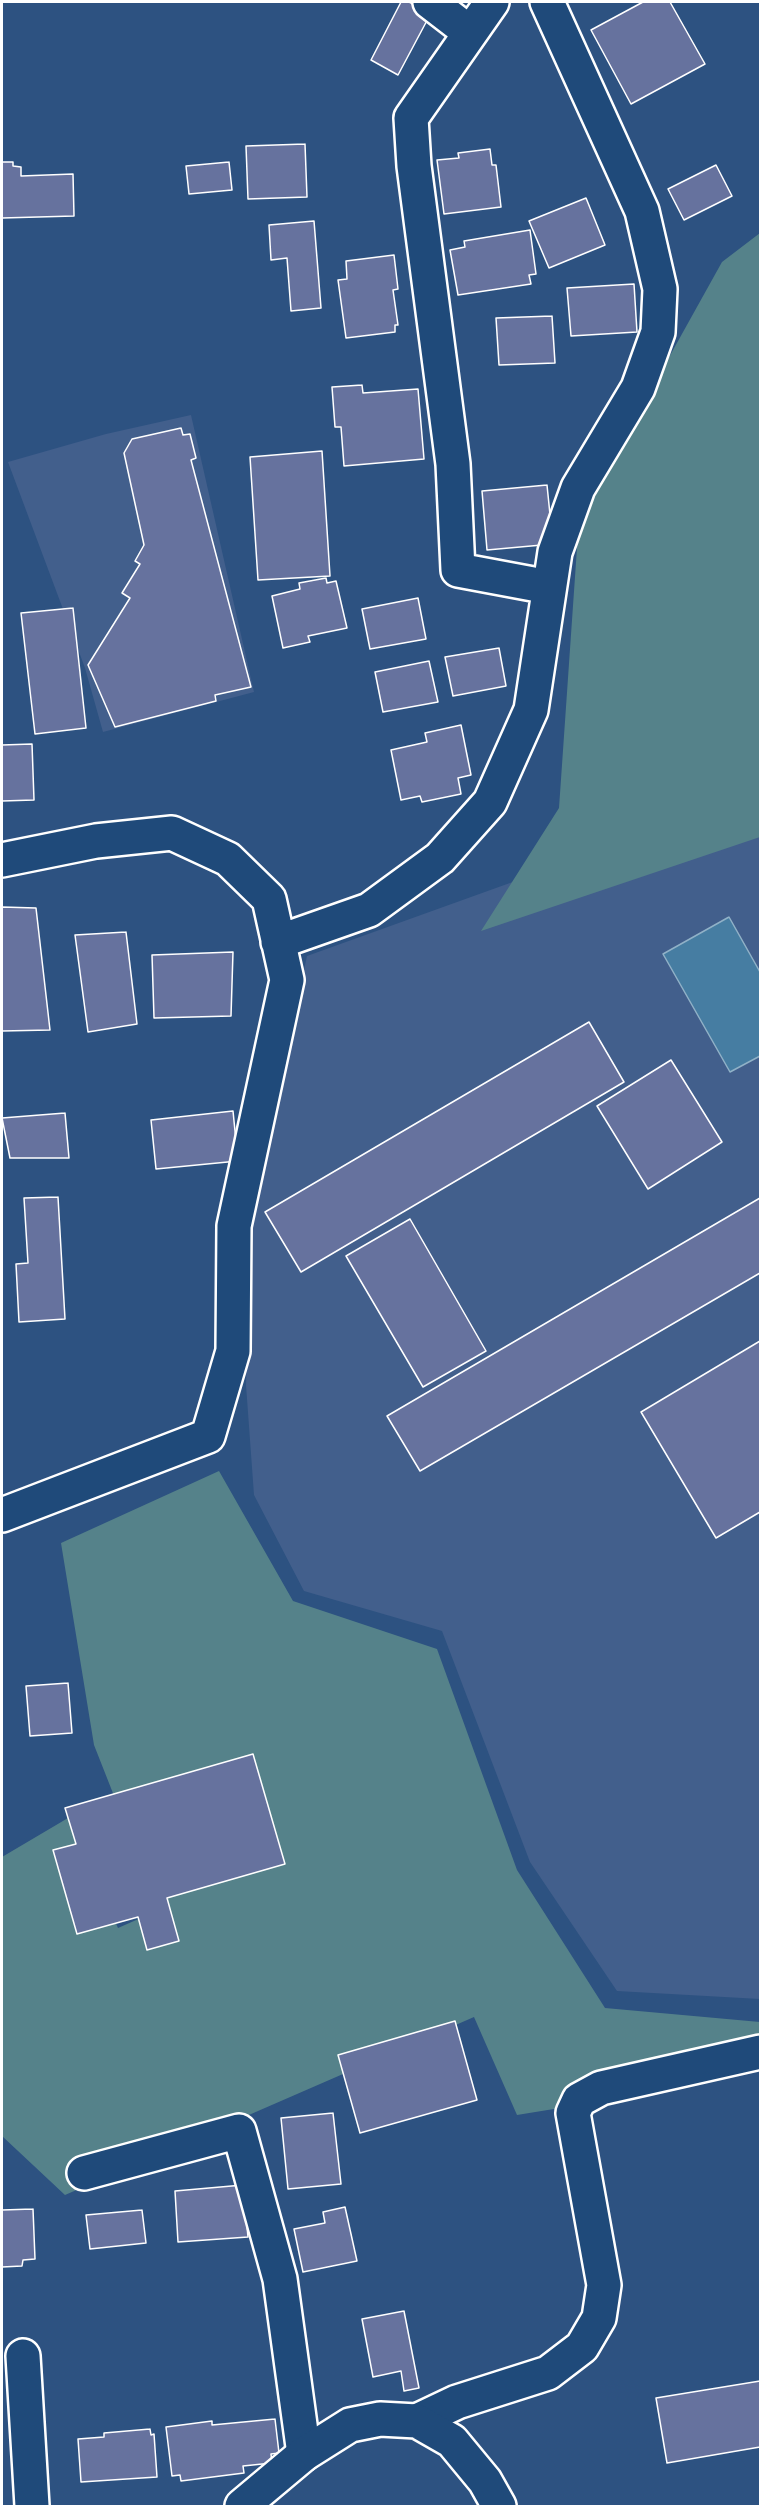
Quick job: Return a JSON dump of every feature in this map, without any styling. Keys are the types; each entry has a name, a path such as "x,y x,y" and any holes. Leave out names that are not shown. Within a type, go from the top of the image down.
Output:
{"street":[{"path":"430,2 469,32"},
{"path":"492,2 411,118 414,166 453,464 458,570 549,587"},
{"path":"278,942 369,910 440,858 490,802 531,710 555,552 578,488 638,388 658,332 660,289 642,211 547,2"},
{"path":"2,860 96,841 172,833 228,858 269,899 287,980 234,1226 233,1351 208,1436 2,1515"},
{"path":"417,2421 457,2402 548,2373 582,2347 599,2318 604,2285 573,2113 579,2100 601,2088 760,2052"},
{"path":"84,2173 239,2131 280,2279 304,2454"},
{"path":"23,2356 32,2506"},
{"path":"242,2506 304,2454 350,2425 380,2419 417,2421 452,2441 485,2481 499,2506"}],"shaded area":[{"path":"191,415 254,692 103,732 85,668 8,462 106,434"},
{"path":"760,793 760,1999 617,1991 530,1862 442,1631 304,1591 254,1495 246,1385 251,1219 307,956"},
{"path":"729,917 760,972 760,1056 730,1072 663,954"}],"green space":[{"path":"760,233 760,837 481,931 559,808 579,519 722,262"},
{"path":"219,1471 293,1601 437,1649 517,1870 605,2008 760,2022 760,2053 603,2101 517,2115 474,2017 65,2195 2,2136 2,1857 68,1818 118,1928 159,1910 94,1745 61,1543"}],"building":[{"path":"401,2 409,2 431,13 398,75 371,60"},
{"path":"643,2 670,2 705,64 631,104 591,30"},
{"path":"305,144 307,197 248,199 246,146"},
{"path":"490,149 492,165 496,165 501,207 444,214 437,160 459,158 458,153"},
{"path":"2,162 13,162 13,166 21,167 21,176 73,174 74,216 2,218"},
{"path":"229,162 232,190 189,194 186,166"},
{"path":"716,165 732,196 684,220 668,189"},
{"path":"586,198 605,245 549,268 529,221"},
{"path":"314,221 321,308 291,311 287,258 271,260 269,225"},
{"path":"530,230 536,274 529,275 531,284 458,295 450,250 465,247 464,241"},
{"path":"394,255 398,289 393,290 398,325 395,325 395,332 346,338 338,280 347,279 346,261"},
{"path":"634,284 637,332 571,336 567,288"},
{"path":"552,316 555,363 499,365 496,318"},
{"path":"362,385 363,393 418,389 424,459 344,466 341,427 335,427 332,387"},
{"path":"181,428 183,435 190,434 196,458 191,460 251,687 215,695 216,701 115,727 88,665 130,598 122,593 140,564 135,561 144,545 124,453 132,439"},
{"path":"322,451 330,576 258,580 250,457"},
{"path":"547,485 553,544 487,550 482,491"},
{"path":"326,578 327,583 336,581 347,628 308,636 310,642 283,648 272,596 300,589 299,583"},
{"path":"418,598 426,639 370,649 362,609"},
{"path":"73,608 86,728 35,734 21,613"},
{"path":"499,648 506,686 453,696 445,657"},
{"path":"429,661 438,702 383,712 375,672"},
{"path":"461,725 471,775 458,778 461,794 422,802 420,796 401,800 391,750 427,742 425,733"},
{"path":"32,744 34,800 2,801 2,745"},
{"path":"2,907 36,908 50,1030 2,1031"},
{"path":"126,932 137,1024 88,1032 75,935"},
{"path":"233,952 231,1016 154,1018 152,955"},
{"path":"589,1022 624,1082 301,1272 265,1212"},
{"path":"671,1060 722,1142 648,1189 597,1106"},
{"path":"233,1111 238,1161 156,1169 151,1120"},
{"path":"65,1113 69,1158 10,1158 2,1118"},
{"path":"58,1197 65,1319 19,1322 16,1264 28,1263 24,1198"},
{"path":"760,1198 760,1273 420,1471 387,1416"},
{"path":"410,1219 486,1351 423,1387 346,1256"},
{"path":"760,1341 760,1512 716,1538 641,1412"},
{"path":"68,1683 72,1733 30,1736 26,1686"},
{"path":"253,1754 285,1864 167,1898 179,1941 147,1950 138,1917 77,1934 53,1850 76,1844 65,1808"},
{"path":"455,2021 477,2100 360,2133 338,2055"},
{"path":"333,2113 341,2184 288,2189 281,2118"},
{"path":"243,2185 248,2237 178,2242 175,2191"},
{"path":"345,2207 357,2261 303,2272 294,2229 325,2223 323,2212"},
{"path":"33,2209 35,2259 23,2260 22,2266 2,2267 2,2210"},
{"path":"142,2210 146,2243 90,2249 86,2215"},
{"path":"404,2311 419,2388 404,2391 401,2371 373,2377 362,2319"},
{"path":"760,2381 760,2447 667,2463 656,2398"},
{"path":"275,2419 279,2453 271,2454 272,2463 243,2466 244,2473 181,2481 180,2475 172,2476 166,2427 212,2421 212,2425"},
{"path":"150,2429 151,2435 154,2434 157,2477 81,2482 78,2439 104,2437 104,2433"}]}
